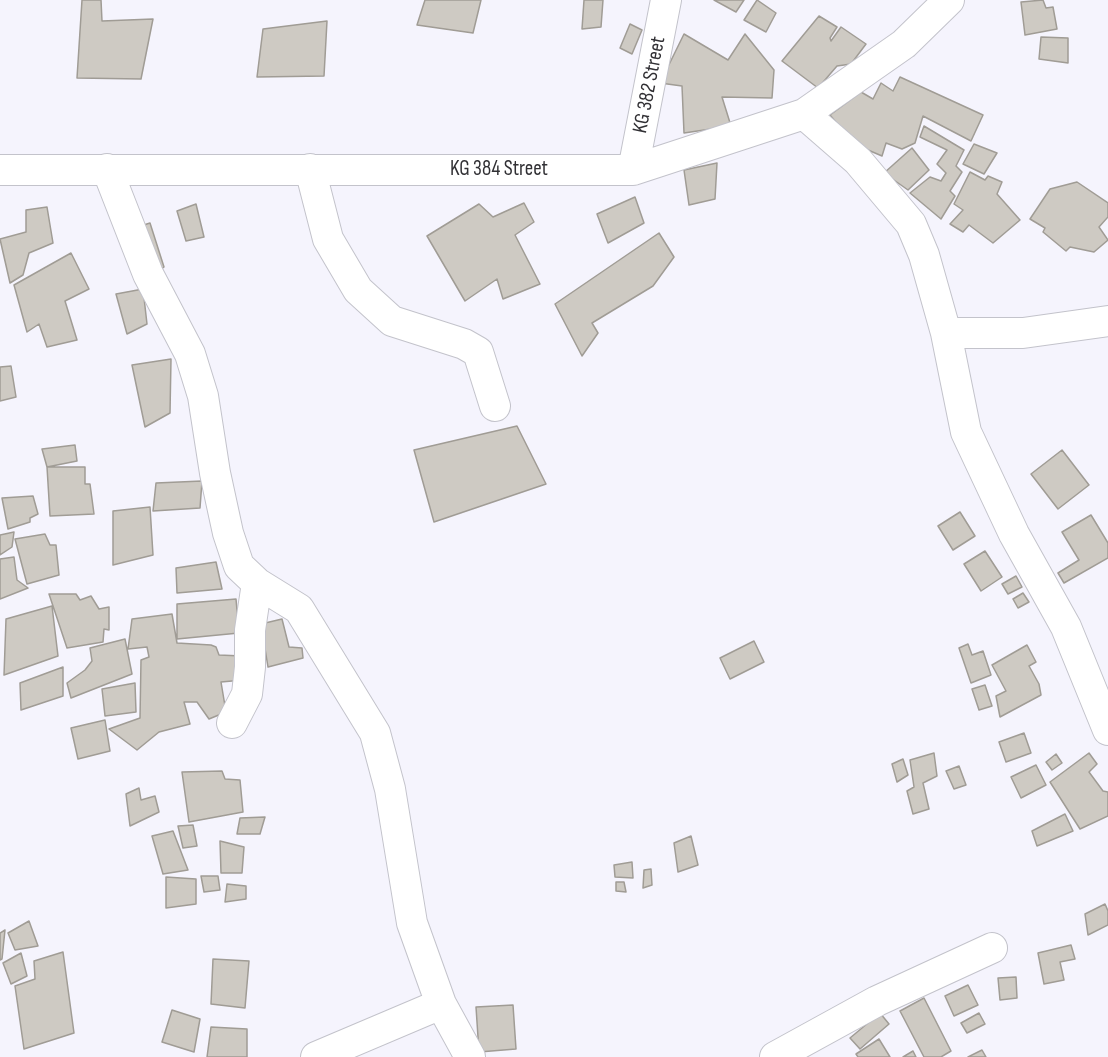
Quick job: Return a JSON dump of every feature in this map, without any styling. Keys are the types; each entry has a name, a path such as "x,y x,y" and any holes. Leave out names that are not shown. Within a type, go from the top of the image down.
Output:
{"street":[{"name":"KG 382 Street","path":"633,170 666,0"},
{"name":"KG 384 Street","path":"0,170 633,170 804,114 904,45 949,0"},
{"path":"804,114 858,161 911,224 924,255 946,333 966,432 1014,534 1066,627 1108,730"},
{"path":"107,169 148,274 189,354 203,396 214,473 228,533 239,566 257,583 299,609 375,733 390,789 412,923 441,1004 470,1057"},
{"path":"310,169 328,239 358,290 392,321 464,344 478,352 495,406"},
{"path":"946,333 1023,333 1108,321"},
{"path":"232,723 247,694 250,630 257,583"},
{"path":"775,1057 877,1001 992,948"},
{"path":"316,1057 441,1004"}],"building":[{"path":"82,0 101,0 102,21 153,19 141,79 77,78"},
{"path":"425,0 481,0 473,33 417,25"},
{"path":"584,0 603,0 601,27 582,29"},
{"path":"714,0 744,0 736,12"},
{"path":"757,0 776,13 766,32 744,20"},
{"path":"1043,0 1046,8 1053,7 1057,29 1025,35 1021,2"},
{"path":"819,16 837,27 830,38 831,41 841,27 866,44 851,64 837,66 818,88 782,61"},
{"path":"327,21 324,76 257,77 263,29"},
{"path":"630,24 642,30 632,54 620,48"},
{"path":"684,34 728,60 745,34 774,70 772,98 722,97 731,126 684,133 682,86 660,83"},
{"path":"1041,37 1068,38 1068,63 1039,59"},
{"path":"900,77 983,115 971,141 923,116 915,143 902,149 886,143 882,156 854,144 830,115 861,92 873,99 881,83 893,91"},
{"path":"924,126 964,150 956,166 962,172 950,191 955,196 941,219 910,193 930,177 941,181 946,173 937,164 947,150 920,137"},
{"path":"974,144 997,153 984,174 963,164"},
{"path":"912,148 929,170 908,190 884,173"},
{"path":"717,163 715,199 689,205 684,170"},
{"path":"970,172 985,180 988,176 1002,182 997,194 1020,220 993,243 969,225 963,232 950,224 963,210 954,204"},
{"path":"1077,182 1108,203 1108,217 1099,227 1108,240 1094,252 1070,247 1066,251 1043,232 1045,228 1030,219 1050,189"},
{"path":"635,197 644,223 608,243 597,214"},
{"path":"524,203 534,222 515,235 540,284 503,299 497,279 465,301 427,236 479,204 493,217"},
{"path":"196,204 204,237 186,241 177,211"},
{"path":"47,207 53,243 29,253 23,275 10,283 0,239 26,232 26,210"},
{"path":"150,223 164,267 152,276 131,229"},
{"path":"659,233 674,257 653,286 592,323 598,333 582,356 555,304"},
{"path":"71,253 89,289 65,301 77,340 47,347 39,324 27,332 14,285"},
{"path":"143,289 147,324 127,334 116,294"},
{"path":"171,359 170,413 145,427 132,365"},
{"path":"11,366 16,397 0,401 0,367"},
{"path":"517,426 546,484 434,522 414,450"},
{"path":"75,445 77,461 47,467 42,449"},
{"path":"1062,450 1089,485 1058,509 1031,474"},
{"path":"47,467 85,467 85,484 90,484 94,514 50,516"},
{"path":"202,481 200,508 153,511 156,483"},
{"path":"33,496 38,514 30,518 30,522 8,529 2,498"},
{"path":"150,507 153,555 113,565 113,511"},
{"path":"960,512 975,536 953,550 938,526"},
{"path":"1091,515 1108,543 1108,558 1064,583 1058,573 1079,560 1062,532"},
{"path":"14,532 12,547 0,555 0,535"},
{"path":"45,534 50,545 56,545 59,575 27,584 15,539"},
{"path":"985,551 1002,577 981,591 964,564"},
{"path":"14,557 17,580 28,588 0,599 0,559"},
{"path":"216,562 222,589 177,593 176,568"},
{"path":"1016,576 1022,587 1008,594 1002,584"},
{"path":"1023,593 1029,602 1018,608 1013,599"},
{"path":"49,594 76,594 80,600 91,596 99,609 109,607 109,630 104,629 103,642 67,648"},
{"path":"236,599 239,633 177,639 177,604"},
{"path":"52,606 58,656 4,675 6,619"},
{"path":"172,614 177,643 211,645 216,647 219,655 242,656 243,680 221,682 226,712 209,719 197,702 184,702 190,724 159,732 137,750 109,729 140,718 141,660 149,657 147,647 128,649 132,619"},
{"path":"282,619 289,647 302,648 303,658 268,667 261,624"},
{"path":"125,639 132,674 71,698 67,683 85,670 92,661 90,648"},
{"path":"754,641 764,662 730,679 720,658"},
{"path":"968,644 972,655 983,651 991,675 971,683 959,648"},
{"path":"1027,645 1036,662 1029,666 1039,684 1041,695 1000,717 996,696 1006,691 992,665"},
{"path":"63,667 63,696 21,710 20,683"},
{"path":"135,683 136,712 105,716 102,689"},
{"path":"985,685 992,706 979,710 972,689"},
{"path":"105,720 110,751 78,759 71,728"},
{"path":"1024,733 1031,753 1006,762 999,742"},
{"path":"934,753 937,776 923,783 929,809 913,814 907,791 914,787 910,760"},
{"path":"1089,753 1097,764 1089,772 1103,791 1108,792 1108,816 1080,829 1050,782"},
{"path":"1056,754 1062,763 1052,770 1046,762"},
{"path":"903,759 908,775 897,782 892,764"},
{"path":"1036,765 1046,785 1021,798 1011,777"},
{"path":"959,766 966,785 954,789 946,771"},
{"path":"222,771 225,779 240,780 243,812 189,822 182,772"},
{"path":"139,788 141,800 155,796 159,812 130,826 126,794"},
{"path":"1065,814 1073,831 1037,846 1032,831"},
{"path":"265,817 260,834 237,834 240,818"},
{"path":"193,825 197,846 183,848 178,826"},
{"path":"173,831 188,870 163,874 152,836"},
{"path":"691,836 698,865 678,872 674,843"},
{"path":"220,841 244,847 242,873 221,873"},
{"path":"632,862 633,878 615,877 614,865"},
{"path":"651,869 652,885 643,888 644,870"},
{"path":"201,876 218,876 220,890 204,892"},
{"path":"166,877 196,879 196,904 166,908"},
{"path":"616,882 624,882 626,892 616,891"},
{"path":"227,884 246,886 246,899 225,902"},
{"path":"1105,904 1108,911 1108,925 1088,935 1085,914"},
{"path":"29,921 38,946 15,950 8,933"},
{"path":"5,930 2,959 0,960 0,933"},
{"path":"1071,945 1075,959 1060,962 1064,980 1044,984 1038,953"},
{"path":"63,952 74,1033 24,1049 15,986 35,979 34,961"},
{"path":"21,953 27,976 11,984 3,963"},
{"path":"213,959 249,961 245,1008 211,1004"},
{"path":"1016,977 1017,998 1000,1000 998,978"},
{"path":"968,985 978,1005 954,1016 945,996"},
{"path":"924,998 951,1051 941,1057 924,1057 900,1011"},
{"path":"513,1005 516,1049 479,1052 476,1007"},
{"path":"172,1010 200,1019 194,1052 162,1042"},
{"path":"880,1013 889,1024 860,1049 850,1038"},
{"path":"979,1013 985,1024 967,1033 961,1023"},
{"path":"211,1027 247,1029 247,1057 207,1057"},
{"path":"879,1039 890,1057 858,1057 856,1054"},
{"path":"982,1050 986,1057 968,1057"},
{"path":"913,1051 916,1057 903,1057"}]}
